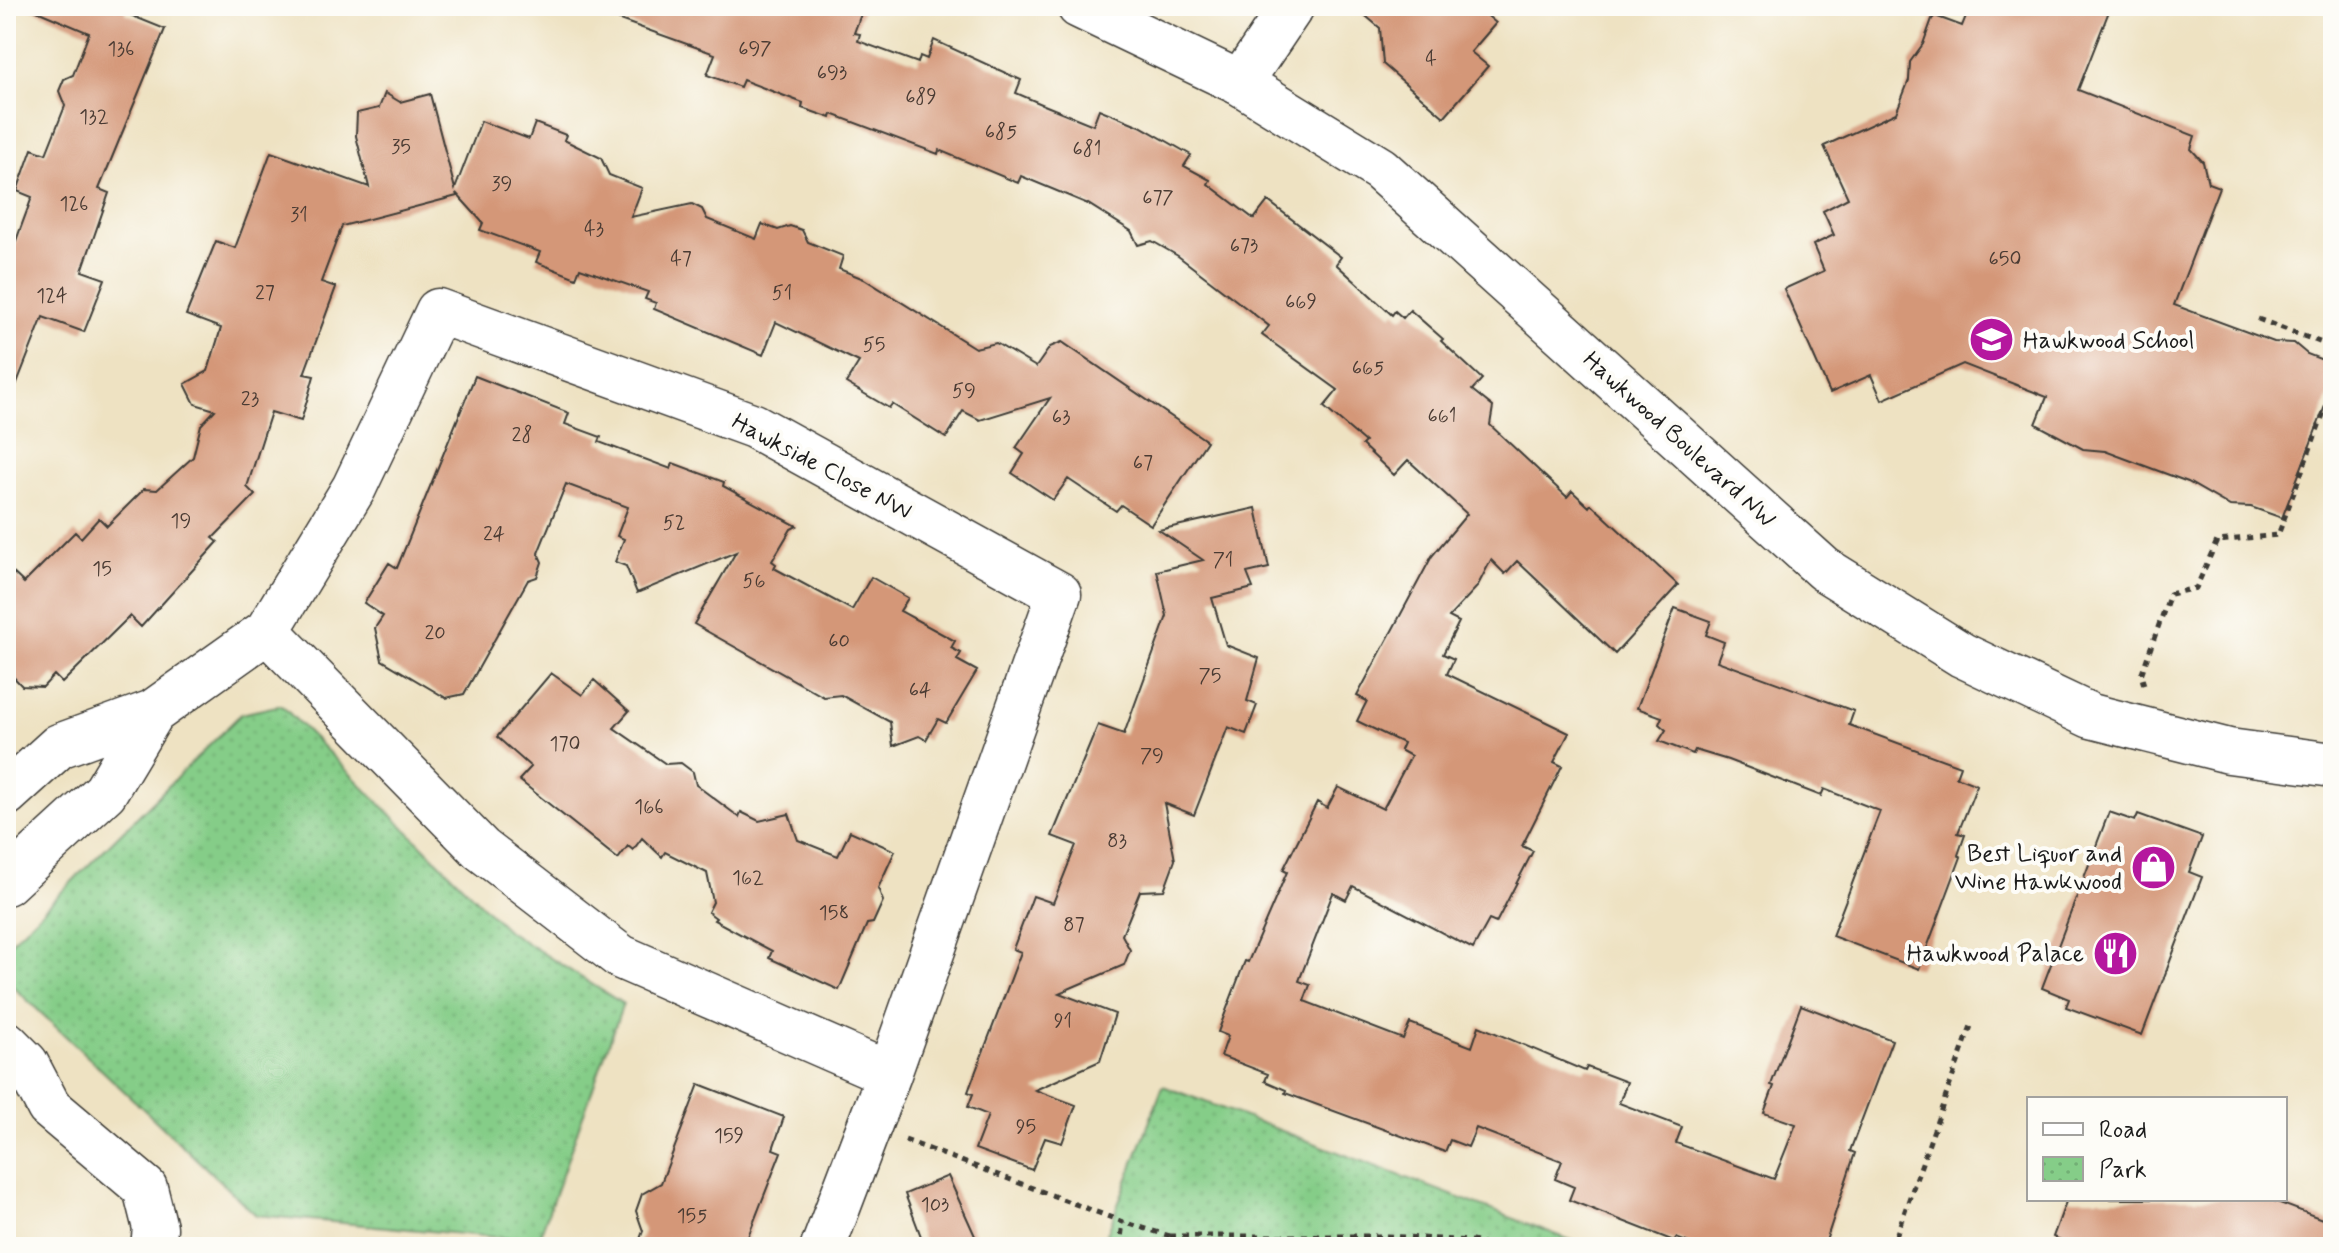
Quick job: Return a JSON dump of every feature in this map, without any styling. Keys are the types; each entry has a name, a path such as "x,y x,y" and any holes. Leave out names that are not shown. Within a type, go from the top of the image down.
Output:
{"street":[{"name":"Hawkwood Boulevard NW","path":"1079,6 1240,83 1380,169 1824,569 1962,655 2091,716 2229,751 2333,765"},
{"path":"1240,83 1292,6"},
{"name":"Hawkside Close NW","path":"6,794 59,746 153,712 267,631 354,488 438,311 754,426 1059,594 889,1074 823,1247"},
{"path":"267,631 481,849 621,957 889,1074"},
{"name":"Hawkside Close NW","path":"6,883 105,792 153,712"},
{"path":"6,1043 26,1063 49,1107 145,1188 155,1228 153,1247"},
{"path":"6,1103 49,1107"}],"path":[{"path":"2258,319 2333,347"},
{"path":"2144,685 2141,675 2170,594 2196,588 2217,541 2278,535 2333,388"},
{"path":"1892,1247 1972,1023"},
{"path":"893,1135 1123,1222 1170,1236 1387,1236 1472,1241 1494,1247"},
{"path":"1120,1247 1123,1222"},
{"path":"1158,1247 1170,1236"}],"green space":[{"path":"281,705 508,931 623,1004 538,1241 256,1215 6,980 6,947 241,714"},
{"path":"1163,1086 1589,1247 1102,1247"}],"building":[{"path":"25,6 128,6 125,13 165,29 99,189 109,193 82,271 105,279 84,332 43,317 9,403 6,403 6,268 32,197 17,191 32,149 46,154 65,106 59,91 64,79 73,75 89,33"},
{"path":"593,6 864,6 854,33 860,34 858,41 918,63 920,56 927,59 934,40 1021,80 1016,93 1093,125 1099,109 1140,126 1191,155 1184,166 1210,180 1208,184 1254,219 1268,201 1341,257 1336,264 1392,315 1395,311 1403,318 1410,310 1443,339 1441,341 1482,379 1472,390 1493,407 1490,425 1567,497 1572,491 1589,507 1591,504 1678,585 1615,654 1517,561 1505,574 1491,560 1477,587 1449,617 1459,622 1443,654 1454,659 1447,674 1569,733 1554,762 1562,766 1522,846 1533,851 1496,923 1489,920 1473,949 1353,886 1346,900 1333,893 1299,981 1310,985 1304,1001 1403,1039 1410,1023 1472,1047 1479,1026 1585,1071 1587,1067 1627,1082 1619,1103 1682,1127 1676,1143 1774,1179 1796,1124 1764,1113 1774,1086 1771,1085 1801,1005 1892,1040 1850,1151 1855,1153 1824,1247 1700,1247 1676,1238 1674,1241 1569,1200 1574,1187 1555,1179 1562,1161 1476,1128 1468,1147 1450,1140 1445,1152 1285,1093 1286,1090 1265,1081 1268,1074 1221,1056 1228,1036 1218,1032 1245,961 1248,962 1287,872 1283,870 1317,802 1327,808 1338,787 1383,809 1411,756 1400,750 1403,743 1357,721 1367,701 1357,696 1432,556 1467,514 1408,460 1394,475 1362,445 1365,442 1324,407 1338,390 1262,335 1269,326 1178,256 1152,241 1138,245 1131,231 1088,204 1021,176 1018,183 939,150 938,154 832,114 831,118 802,108 803,103 743,80 740,87 707,75 715,54 592,10"},
{"path":"1354,6 1476,6 1496,23 1471,52 1488,66 1444,117 1383,64 1380,28"},
{"path":"1970,6 2111,6 2078,90 2195,136 2191,149 2203,162 2208,183 2219,187 2174,305 2274,342 2294,343 2307,354 2333,364 2333,385 2282,518 2251,507 2230,506 2188,482 2105,451 2083,449 2036,424 2047,397 1963,364 1882,400 1871,375 1830,393 1784,289 1824,271 1813,245 1834,235 1823,211 1848,198 1824,146 1896,113 1909,80 1910,62 1923,44 1932,19 1935,16 1962,26"},
{"path":"385,93 400,102 430,94 455,189 481,121 529,139 535,123 566,135 564,140 601,158 609,175 642,188 631,217 692,204 702,209 707,219 756,239 762,224 778,230 790,226 802,230 808,242 843,256 839,269 864,279 975,348 996,343 1036,367 1050,347 1062,342 1207,441 1151,525 1121,505 1116,511 1068,479 1053,500 1012,473 1024,454 1016,448 1050,398 980,420 963,411 946,438 892,404 889,408 846,383 859,362 776,322 763,355 654,309 656,303 645,299 648,292 580,268 576,278 536,262 540,252 480,230 483,223 456,193 457,196 342,226 321,282 336,287 304,374 314,376 301,421 271,412 247,487 255,495 213,538 218,542 141,627 130,616 62,683 54,675 43,687 22,686 6,669 6,566 24,583 75,532 81,538 99,518 107,526 144,489 157,490 193,457 201,425 215,410 195,404 185,384 208,371 221,328 186,315 216,241 235,248 271,152 369,187 356,136 357,113 379,108"},
{"path":"475,376 569,413 565,424 601,437 599,442 671,469 673,463 724,482 723,486 797,526 791,529 772,561 776,564 774,568 852,610 871,577 908,598 900,611 955,641 951,648 961,653 957,660 977,671 946,723 938,719 926,740 919,736 893,746 890,722 841,695 824,697 694,624 736,552 637,593 626,566 615,562 624,539 617,536 628,507 566,484 538,553 542,562 537,577 528,580 464,694 446,698 382,660 375,628 383,616 364,603 389,563 397,568"},
{"path":"1256,508 1269,568 1247,573 1253,588 1212,598 1226,645 1259,658 1247,701 1257,705 1246,734 1228,727 1194,815 1164,803 1175,860 1164,890 1140,891 1122,935 1130,950 1124,965 1059,993 1115,1014 1100,1061 1035,1090 1076,1105 1062,1143 1045,1138 1032,1170 975,1149 988,1115 968,1107 973,1094 968,1092 1021,952 1013,949 1033,896 1053,903 1076,845 1052,836 1098,725 1124,734 1167,616 1157,571 1203,560 1159,530"},
{"path":"1675,608 1711,621 1706,635 1724,642 1717,661 1854,711 1849,725 1960,766 1956,777 1977,785 1958,833 1965,835 1958,855 1961,857 1919,969 1832,936 1880,811 1824,789 1821,796 1728,760 1695,750 1693,754 1659,741 1666,730 1659,724 1662,717 1637,708"},
{"path":"551,673 582,695 594,680 629,711 614,728 666,764 681,763 693,772 696,785 739,817 741,812 759,821 789,814 798,840 838,856 850,831 895,851 878,888 883,901 873,923 867,924 839,990 769,958 772,951 714,920 716,918 708,912 713,902 707,873 665,852 662,857 642,838 633,850 628,846 618,859 519,780 531,767 497,737"},
{"path":"2109,812 2135,821 2138,814 2202,837 2189,872 2202,877 2142,1035 2066,1007 2069,999 2042,988"},
{"path":"699,1084 784,1117 773,1149 781,1152 744,1247 637,1247 643,1231 636,1211 642,1194 661,1183"},
{"path":"948,1176 980,1247 925,1247 905,1194"},
{"path":"2066,1201 2274,1201 2333,1223 2333,1247 2079,1247 2053,1237"}],"place":[{"name":"Hawkwood School","path":"1992,340"},
{"name":"Best Liquor and Wine Hawkwood","path":"2153,867"},
{"name":"Hawkwood Palace","path":"2115,953"}]}
